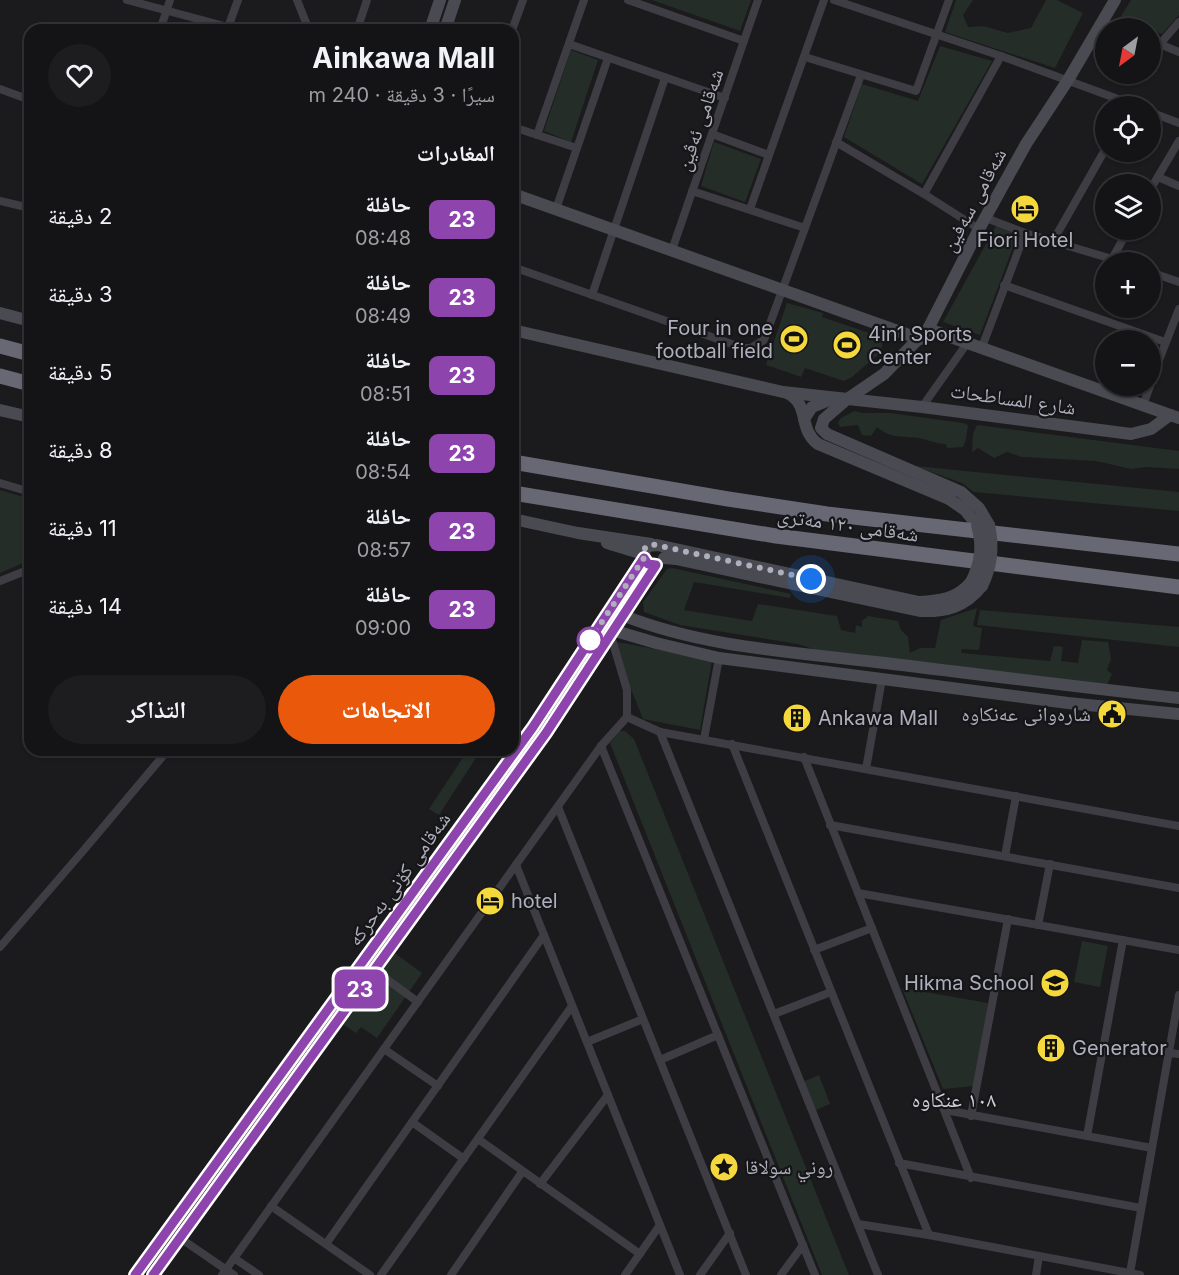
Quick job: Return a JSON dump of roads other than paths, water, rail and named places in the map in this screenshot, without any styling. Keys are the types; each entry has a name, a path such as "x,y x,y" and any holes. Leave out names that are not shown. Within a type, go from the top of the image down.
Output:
{"highway":[{"path":"0,346 24,352"},
{"path":"0,376 24,382"},
{"name":"شەقامی ١٢٠ مەتری","path":"519,463 827,514 1179,554"},
{"name":"شەقامی ١٢٠ مەتری","path":"519,494 787,538 1179,587"}],"street":[{"path":"127,0 214,24"},
{"path":"162,24 170,0"},
{"path":"229,24 238,0"},
{"path":"297,0 307,24"},
{"path":"302,13 307,0"},
{"path":"359,24 367,0"},
{"path":"432,24 440,0"},
{"path":"447,24 455,0"},
{"path":"514,24 523,0"},
{"path":"537,135 584,0"},
{"path":"628,0 644,3 744,41"},
{"name":"شەقامی ئەڤین","path":"672,250 758,0"},
{"path":"750,209 824,0"},
{"path":"834,0 1001,56 1107,96"},
{"path":"805,57 913,92 916,91 949,0"},
{"name":"شەقامی سەفین","path":"1105,18 1115,0"},
{"path":"1161,43 1179,22"},
{"name":"شەقامی سەفین","path":"840,399 884,374 928,329 1026,144 1095,35"},
{"path":"568,44 724,98"},
{"path":"1161,44 1179,52"},
{"path":"924,194 1001,56"},
{"path":"556,209 608,58"},
{"path":"519,269 743,348 751,348 764,340 861,75"},
{"path":"592,295 665,78"},
{"path":"0,89 24,98"},
{"path":"1161,116 1179,123"},
{"path":"519,129 577,148"},
{"path":"712,134 769,155"},
{"path":"1160,174 1179,141"},
{"path":"836,142 924,194 983,223 1095,254"},
{"path":"1053,241 1098,162"},
{"path":"1161,178 1179,186"},
{"path":"693,190 805,228"},
{"path":"519,196 920,339"},
{"path":"0,201 24,207"},
{"path":"982,347 1025,233"},
{"path":"1161,276 1179,282"},
{"path":"1004,285 1165,342"},
{"path":"1161,353 1179,309"},
{"path":"0,313 24,319"},
{"path":"928,329 1174,416"},
{"name":"شارع المساطحات","path":"519,331 783,392 1131,434 1151,429 1174,416"},
{"path":"922,407 968,342"},
{"path":"783,392 816,413"},
{"path":"519,520 578,533 653,554 919,602 953,597 976,584 983,525 979,508 961,492 827,434 821,428 816,413 805,394"},
{"path":"1143,405 1146,396"},
{"path":"840,399 816,413 807,434 818,444 949,499 983,525"},
{"path":"0,410 24,416"},
{"path":"0,483 24,490"},
{"name":"شەقامی کۆنی بەحرکە","path":"153,1275 546,733 622,615 653,554"},
{"name":"شەقامی کۆنی بەحرکە","path":"519,746 653,554"},
{"path":"0,581 24,571"},
{"path":"622,615 648,626 731,644 1179,698"},
{"path":"643,640 648,626"},
{"path":"180,1238 227,1273 234,1258 516,865 602,746 627,717 627,690 611,632 719,658 1068,703 1179,714"},
{"path":"704,739 719,658"},
{"path":"866,769 882,679"},
{"path":"1068,703 1071,686"},
{"path":"627,717 660,732 1179,826"},
{"path":"660,732 878,1275"},
{"path":"732,744 929,1235"},
{"path":"602,746 815,1275"},
{"path":"0,947 163,756"},
{"name":"شەقامی کۆنی بەحرکە","path":"135,1275 512,756"},
{"path":"804,757 971,1178"},
{"path":"1005,856 1016,796"},
{"path":"558,807 746,1275"},
{"path":"830,825 1179,888"},
{"path":"1038,925 1050,864"},
{"path":"516,865 680,1275"},
{"path":"858,893 1179,950"},
{"path":"971,1116 1008,919"},
{"path":"814,950 872,928"},
{"path":"326,1244 544,935"},
{"path":"1087,1136 1123,940"},
{"path":"374,970 418,1002"},
{"path":"774,1014 831,992"},
{"path":"1130,1273 1179,995"},
{"path":"381,1275 572,1006"},
{"path":"587,1042 643,1019"},
{"path":"660,1060 718,1035"},
{"path":"384,1049 438,1086"},
{"path":"1169,1053 1179,1054"},
{"path":"540,1184 608,1095"},
{"path":"945,1110 1152,1148"},
{"path":"412,1122 464,1159"},
{"path":"478,1139 640,1254"},
{"path":"899,1163 1141,1208"},
{"path":"451,1275 522,1172"},
{"path":"271,1206 370,1275"},
{"path":"858,1224 929,1235 1140,1275"},
{"path":"624,1275 660,1225"},
{"path":"700,1275 730,1233"},
{"path":"781,1275 803,1245"},
{"path":"1036,1275 1039,1256"},
{"path":"234,1258 259,1275"}],"place":[{"name":"Fiori Hotel","path":"1025,209"},
{"name":"Four in one football field","path":"794,339"},
{"name":"4in1 Sports Center","path":"847,345"},
{"name":"شارەوانی عەنکاوە","path":"1112,714"},
{"name":"Ankawa Mall","path":"797,718"},
{"name":"hotel","path":"490,901"},
{"name":"Hikma School","path":"1055,983"},
{"name":"Generator","path":"1051,1048"},
{"name":"روني سولاقا","path":"724,1167"}],"district":[{"name":"١٠٨ عنکاوە","path":"954,1100"}]}
